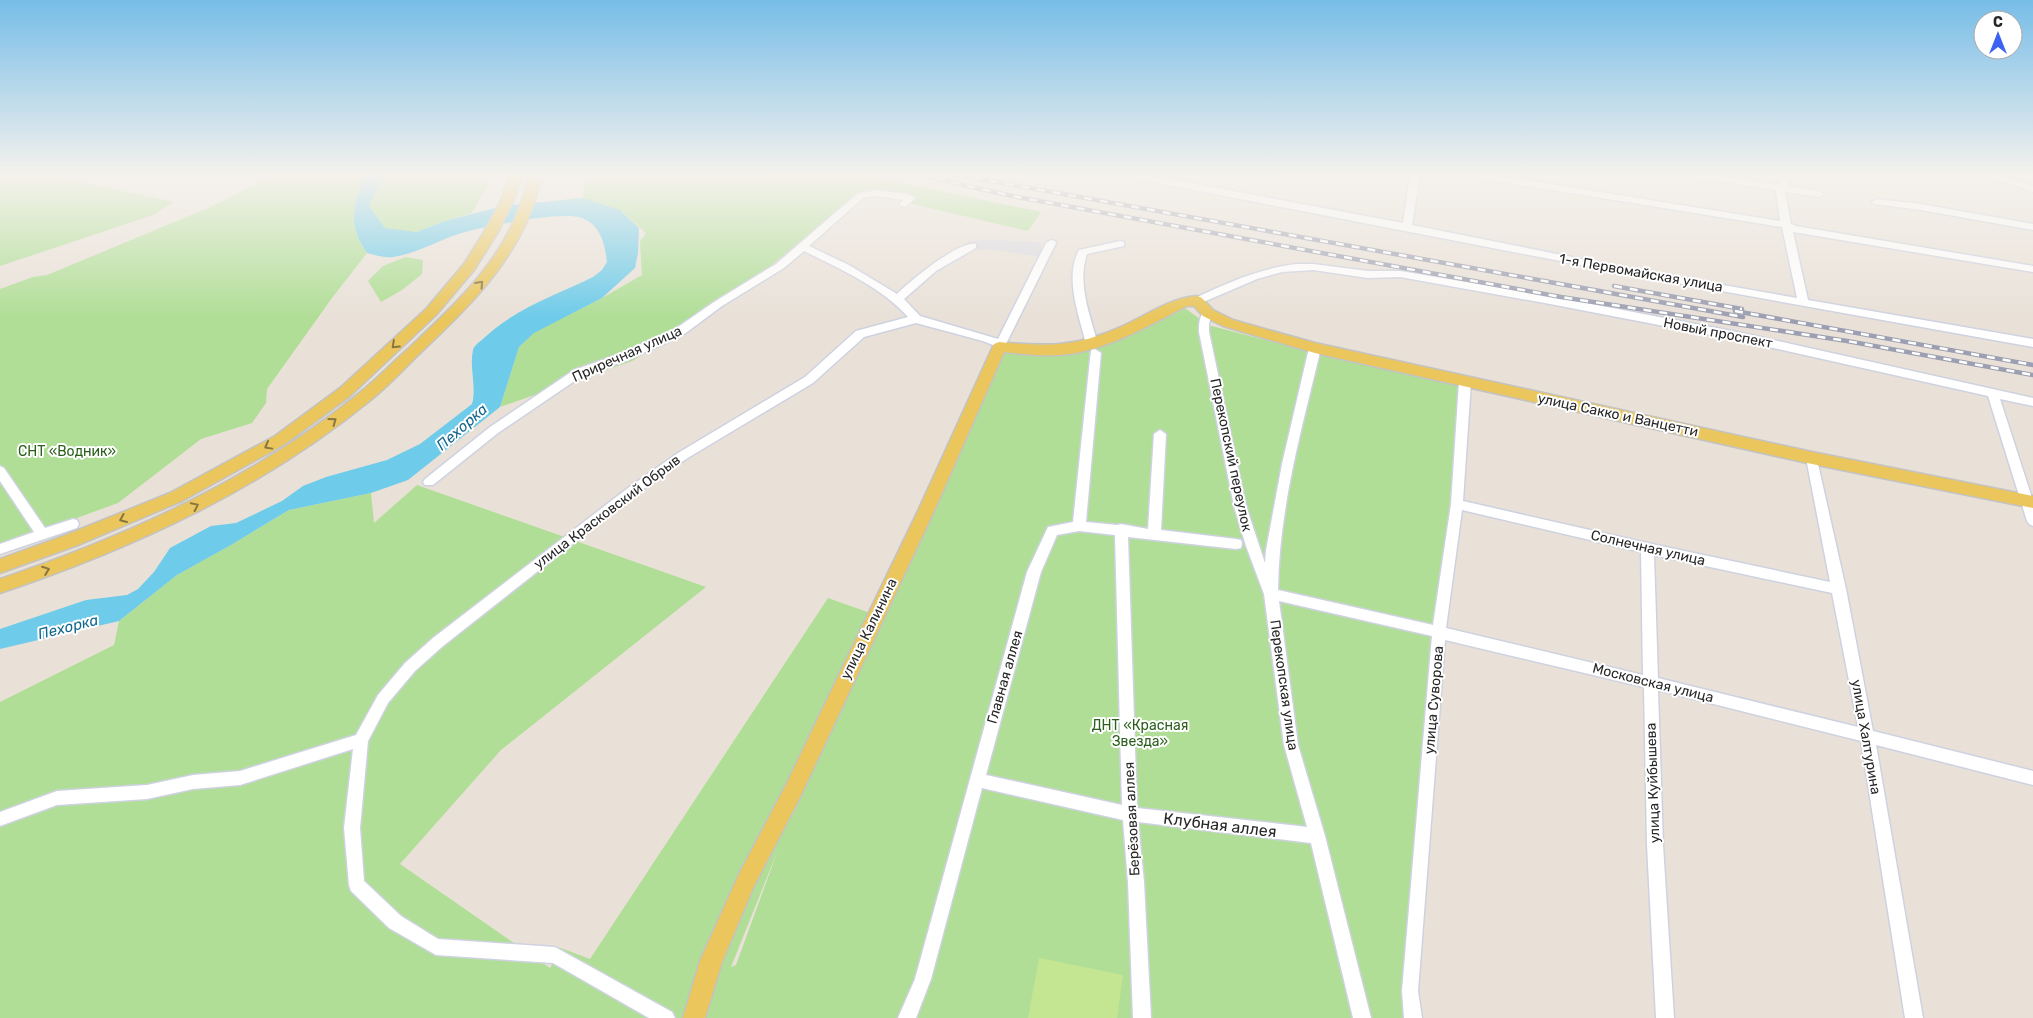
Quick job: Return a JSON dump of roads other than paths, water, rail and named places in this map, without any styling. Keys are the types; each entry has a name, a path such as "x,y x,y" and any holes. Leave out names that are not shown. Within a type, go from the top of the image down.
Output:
{"main road":[{"path":"0,566 72,540 176,497 280,440 344,392 431,312 469,267 496,223"},
{"path":"0,586 126,540 208,500 297,448 364,398 447,320 490,272 519,223"},
{"path":"1000,347 1045,350 1094,348 1184,302 1202,307"},
{"name":"улица Сакко и Ванцетти","path":"1202,307 1228,323 1316,348 1812,458 2030,502"},
{"name":"улица Калинина","path":"694,1018 711,961 746,881 793,791 926,510 1000,347"}],"street":[{"name":"Приречная улица","path":"429,482 494,430 578,373 621,358 679,332 718,304 780,266 829,223"},
{"name":"1-я Первомайская улица","path":"1383,223 1627,271 2033,343"},
{"path":"1407,227 1408,223"},
{"path":"1771,223 1786,225 1793,229 2033,269"},
{"path":"2008,223 2033,227"},
{"path":"1786,225 1803,301"},
{"name":"улица Калинина","path":"1000,347 1051,243"},
{"path":"1120,244 1082,252 1080,257 1077,279 1094,348 1080,526 1121,529 1236,544"},
{"path":"802,246 845,267 898,299 916,318 987,338 997,343 1000,347"},
{"path":"898,299 923,276 951,257 972,246"},
{"name":"Новый проспект","path":"1202,307 1252,276 1286,268 1312,267 1381,276 1400,274 1742,337 2033,402"},
{"name":"Перекопский переулок","path":"1202,307 1204,332 1240,506 1252,546 1271,594"},
{"name":"улица Красковский Обрыв","path":"666,1018 555,955 436,947 395,922 357,885 352,828 360,740 383,699 410,667 438,642 632,491 682,456 810,380 860,334 916,318"},
{"name":"Перекопская улица","path":"1316,348 1288,464 1272,550 1271,594 1291,745 1317,836 1362,1018"},
{"name":"улица Суворова","path":"1413,1018 1410,990 1439,631 1457,504 1465,382"},
{"path":"1993,394 2030,502 2033,521"},
{"path":"1154,534 1160,434"},
{"name":"улица Халтурина","path":"1812,458 1866,735 1914,1018"},
{"path":"0,471 42,534"},
{"name":"Солнечная улица","path":"1457,504 1647,548 1839,589"},
{"path":"0,549 73,524"},
{"name":"Главная аллея","path":"907,1018 923,979 1034,572 1052,531 1080,526"},
{"name":"Берёзовая аллея","path":"1121,529 1130,814 1136,882 1142,1018"},
{"name":"улица Куйбышева","path":"1647,548 1655,845 1665,1018"},
{"name":"Московская улица","path":"1271,594 1439,631 1866,735 2033,778"},
{"path":"0,820 57,798 147,792 193,782 240,778 360,740"},
{"name":"Клубная аллея","path":"976,780 1130,814 1317,836"}],"water":[{"path":"381,223 385,228 416,232 441,223 507,223 459,234 413,252 393,257 383,257 367,253 354,224"},
{"name":"Пехорка","path":"590,223 633,223 639,228 635,268 602,298 534,333 519,347 500,407 408,480 371,493 289,510 177,575 119,621 0,649 0,629 86,600 127,595 138,589 154,572 170,548 211,526 236,523 282,501 303,486 326,477 387,460 420,444 472,404 474,391 472,357 477,344 521,311 593,277 602,270 607,262 605,249 601,236"}],"railway":[{"path":"1156,223 1561,297 1847,341 2033,375"},
{"path":"1221,223 1743,317"},
{"path":"1614,286 1742,309"},
{"path":"1735,311 2033,365"}],"park label":[{"name":"СНТ «Водник»","path":"67,451"},
{"name":"ДНТ «Красная Звезда»","path":"1140,734"}]}
